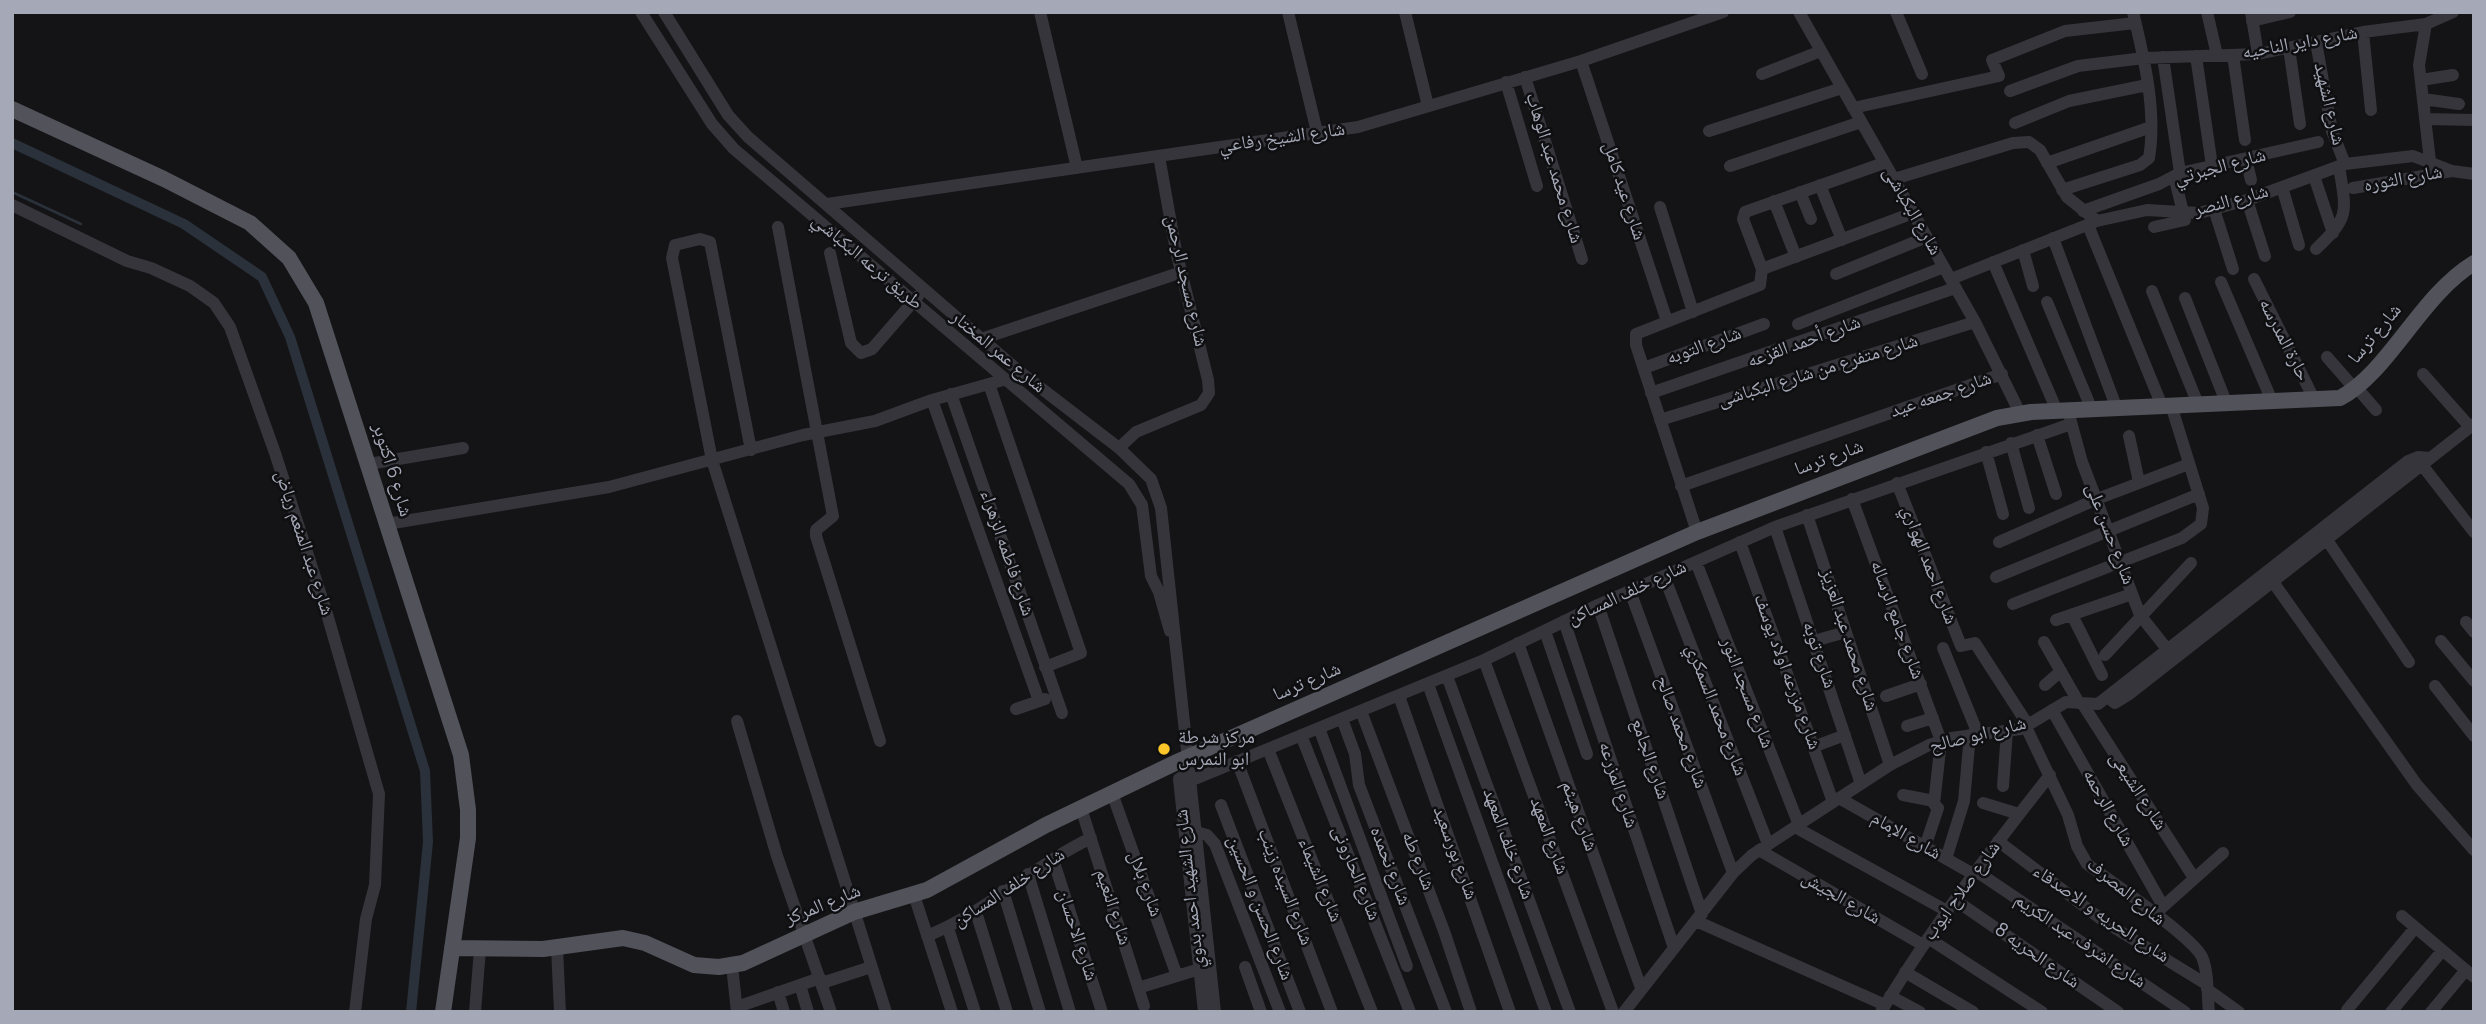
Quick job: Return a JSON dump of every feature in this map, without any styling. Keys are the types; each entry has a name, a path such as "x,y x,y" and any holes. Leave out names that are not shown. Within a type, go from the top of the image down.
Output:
{"main road":[{"name":"شارع 6 اكتوبر","path":"12,109 228,210 271,239 297,269 316,303 455,731 466,780 468,838 443,1012"},
{"name":"شارع ترسا","path":"1189,770 1697,532 1997,418 2020,413 2065,415 2092,410 2340,398 2356,388 2440,290 2474,263"},
{"name":"شارع المركز","path":"452,948 557,948 623,938 645,943 694,965 732,966 854,912 914,895 940,884 984,857 1112,793 1189,770"}],"street":[{"name":"طريق ترعه البكباشي","path":"641,12 720,135 776,173 920,294"},
{"name":"شارع عمر المختار","path":"664,12 728,115 776,173 827,204 951,323 981,339 1012,379 1119,448 1144,471 1159,497 1189,770"},
{"path":"1040,12 1077,168"},
{"path":"1288,12 1317,132"},
{"path":"1405,12 1428,106"},
{"name":"شارع الشيخ رفاعي","path":"827,204 1358,127 1581,61 1723,12"},
{"name":"شارع البكباشى","path":"1799,12 1975,322 2020,413"},
{"path":"1896,12 1922,74"},
{"path":"2207,12 2217,55"},
{"path":"2258,54 2252,17 2290,12"},
{"name":"شارع داير الناحيه","path":"2010,90 2067,68 2144,58 2258,54 2362,32 2426,24 2453,12"},
{"path":"1853,108 1999,76 1992,60 2054,34 2134,18 2144,58 2151,127 2150,152 2146,163 2062,190"},
{"path":"2426,24 2420,50 2430,161"},
{"path":"2362,32 2371,110"},
{"name":"شارع الشهيد","path":"2316,42 2328,114 2342,165 2345,210 2339,227 2316,249"},
{"path":"2288,48 2300,124"},
{"path":"1762,74 1821,51"},
{"path":"2233,55 2245,140"},
{"path":"2196,56 2212,166"},
{"path":"2154,228 2183,221 2184,213 2163,57"},
{"name":"شارع عيد كامل","path":"1581,61 1667,321"},
{"path":"2421,80 2453,75"},
{"name":"شارع محمد عبد الوهاب","path":"1525,77 1582,258"},
{"path":"1506,82 1537,186"},
{"path":"2015,122 2069,101 2147,85"},
{"path":"1709,131 1842,88"},
{"path":"2423,99 2459,104"},
{"path":"2425,119 2474,120"},
{"path":"1730,166 1861,122"},
{"path":"2047,163 2151,127"},
{"path":"1894,179 2022,141 2035,145 2062,190 2093,223 2199,494 2204,513 2198,528 2168,545 2013,604"},
{"name":"شارع الجبرتي","path":"2083,211 2177,175 2318,142"},
{"name":"شارع مسجد الرحمن","path":"1119,448 1136,432 1201,405 1209,386 1158,156"},
{"name":"شارع النصر","path":"1953,283 1993,262 2093,223 2147,210 2184,213 2214,209 2247,200 2342,165 2413,156 2452,171 2474,174"},
{"path":"2246,159 2250,180"},
{"path":"1697,532 1651,393 1635,339 1636,334 1754,290 1760,285 1762,270 1743,215 1774,201 1884,163"},
{"name":"شارع الثوره","path":"2353,188 2452,171"},
{"path":"2314,176 2333,233"},
{"path":"1820,185 1842,240"},
{"path":"2282,187 2298,245"},
{"path":"1800,192 1811,219"},
{"path":"2247,200 2265,256"},
{"path":"1774,201 1796,257"},
{"name":"شارع عبد المنعم رياض","path":"12,205 127,261 190,286 214,303 230,327 275,453 327,614 379,794 375,885 366,919 355,1012"},
{"path":"1660,207 1693,312"},
{"path":"2214,209 2233,269"},
{"path":"1762,270 1913,214"},
{"path":"778,227 832,511 832,516 816,530 816,536 880,741"},
{"path":"1836,274 1927,237"},
{"path":"2053,238 2118,409"},
{"path":"751,450 710,243 700,239 675,245 671,258 712,460 886,1012"},
{"path":"2023,250 2033,286"},
{"path":"830,253 851,343 861,353 872,349 920,294"},
{"name":"شارع حسن على","path":"1993,262 2065,415 2140,615 2167,649"},
{"path":"1798,324 1944,267"},
{"path":"981,339 1182,272"},
{"name":"حارة المدرسه","path":"2254,279 2315,401"},
{"path":"2221,282 2272,401"},
{"name":"شارع أحمد القزعه","path":"1651,393 1953,283"},
{"path":"2152,291 2198,404"},
{"path":"2185,298 2226,402"},
{"path":"2048,302 2092,410"},
{"name":"شارع متفرع من شارع البكباشى","path":"1660,420 1975,322"},
{"path":"951,323 1110,465 1137,494 1143,511 1152,580 1159,592 1165,620 1175,639"},
{"name":"شارع التوبه","path":"1644,368 1764,324"},
{"path":"2327,357 2376,410"},
{"name":"شارع جمعه عيد","path":"1681,486 2002,374"},
{"path":"2423,374 2472,426 2427,461 2474,532"},
{"path":"387,524 609,487 816,432 874,421 951,394 1012,379"},
{"path":"989,384 1081,653 1045,667"},
{"name":"شارع فاطمه الزهراء","path":"951,394 1062,713"},
{"path":"932,400 1039,701"},
{"name":"شارع خلف المساكن","path":"1189,770 1237,761 1362,711 1484,660 1598,605 1774,527 2037,435 2065,415"},
{"path":"2037,435 2056,494"},
{"path":"2129,436 2139,482"},
{"path":"2011,443 2029,508"},
{"path":"369,464 463,448"},
{"path":"1986,452 2003,514"},
{"name":"شارع ابو صالح","path":"1624,1012 1733,873 1763,847 1891,765 1941,741 2027,726 2066,702 2095,705 2167,649 2225,612 2356,510 2412,458 2427,461"},
{"path":"1999,542 2097,499 2189,464"},
{"name":"شارع احمد الهواري","path":"1897,483 1961,646"},
{"path":"1996,577 2199,494"},
{"name":"شارع جامع الرساله","path":"1852,499 1941,741"},
{"path":"2108,697 2113,703 2117,703 2225,612 2273,582 2327,540 2356,510"},
{"name":"شارع محمد عبد العزيز","path":"1807,515 1891,765"},
{"name":"شارع توبه","path":"1774,527 1861,784"},
{"path":"2327,540 2409,662"},
{"name":"شارع مزرعه اولاد يوسف","path":"1740,542 1813,747 1836,800"},
{"name":"شارع مسجد النور","path":"1696,562 1797,826"},
{"path":"2105,654 2191,563"},
{"name":"شارع محمد السمكري","path":"1664,576 1763,847"},
{"path":"2273,582 2417,785 2474,850"},
{"name":"شارع محمد صالح","path":"1630,591 1733,873"},
{"path":"2056,620 2132,594"},
{"name":"شارع الجامع","path":"1598,605 1699,918"},
{"path":"2072,615 2102,675"},
{"name":"شارع المزرعه","path":"1564,621 1674,948"},
{"path":"1545,631 1587,754"},
{"path":"1814,641 1846,632"},
{"path":"2441,641 2474,681"},
{"name":"شارع الشيعى","path":"2044,642 2194,878"},
{"name":"شارع هيثم","path":"1518,643 1641,988"},
{"name":"شارع المصرف","path":"1961,646 1975,643 2027,726 2068,815 2081,856 2087,864 2159,910 2199,953 2209,1012"},
{"path":"1943,648 1974,735 1964,802 1946,859"},
{"path":"2045,685 2067,654"},
{"name":"شارع المعهد","path":"1484,660 1613,1012"},
{"name":"شارع خلف المعهد","path":"1447,676 1570,1012"},
{"path":"1428,684 1546,1012"},
{"path":"1886,696 1921,684"},
{"path":"2435,686 2474,736"},
{"path":"1016,709 1056,696"},
{"name":"شارع بورسعيد","path":"1399,696 1510,1012"},
{"name":"شارع الرحمه","path":"2052,710 2159,910"},
{"name":"شارع طه","path":"1362,711 1444,931 1471,1012"},
{"path":"1907,726 1933,718"},
{"name":"شارع نحمده","path":"1342,719 1355,754 1359,785 1446,1012"},
{"path":"737,721 831,1012"},
{"path":"1319,728 1406,966"},
{"path":"2003,786 2007,731"},
{"name":"شارع الحارونى","path":"1301,735 1410,1012"},
{"path":"1813,747 1845,735"},
{"path":"1925,847 1938,808 1934,801 1941,741"},
{"name":"شارع الشيماء","path":"1268,749 1373,1012"},
{"name":"شارع السيده زينب","path":"1237,761 1332,1012"},
{"name":"شارع الشهيد احمد بدوي","path":"1189,770 1196,832 1204,1012"},
{"name":"شارع الشهيد احمد بدوي","path":"1189,770 1178,779 1204,967 1215,1012"},
{"name":"شارع صلاح ايوب","path":"1886,1004 1951,905 2049,775"},
{"name":"شارع بلال","path":"1112,793 1177,976"},
{"path":"1903,795 1934,801"},
{"name":"شارع الإمام","path":"1836,800 1974,873"},
{"path":"1983,803 2019,814"},
{"name":"شارع الحسن و الحسين","path":"1221,805 1300,1012"},
{"name":"شارع النعيم","path":"1081,808 1144,1006"},
{"name":"شارع الحريه 8","path":"1797,826 1951,905 2118,1012"},
{"path":"1196,832 1207,835 1215,844 1280,1012"},
{"name":"شارع خلف المساكن","path":"927,936 976,912 1028,874 1091,838"},
{"name":"شارع الحريه و الاصدقاء","path":"1998,841 2105,922 2206,986 2239,1012"},
{"name":"شارع الجيش","path":"1763,847 2042,1012"},
{"path":"2159,910 2223,853"},
{"name":"شارع الاحسان","path":"1053,859 1102,1012"},
{"name":"شارع اشرف عبد الكريم","path":"1974,873 2185,1012"},
{"path":"1028,874 1070,1012"},
{"path":"1003,891 1040,1012"},
{"path":"914,895 952,1012"},
{"path":"976,912 1007,1012"},
{"path":"2402,916 2470,974 2431,1012"},
{"path":"1699,918 1886,1004 1920,1012"},
{"path":"948,928 975,1012"},
{"path":"2347,1010 2415,928"},
{"path":"557,948 560,1012"},
{"path":"475,1012 480,949"},
{"path":"2391,1012 2442,951"},
{"path":"732,966 736,1010 758,1006 778,992 871,967"},
{"path":"1138,988 1204,967"},
{"path":"1245,967 1261,1012"},
{"path":"1905,972 1973,1012"},
{"path":"800,985 808,1012"},
{"path":"778,992 784,1012"}],"waterway":[{"path":"12,143 184,224 262,277 290,337 425,771 428,842 411,1012"},
{"path":"12,192 81,224"}],"place":[{"name":"مركز شرطة ابو النمرس","path":"1164,749"}]}
